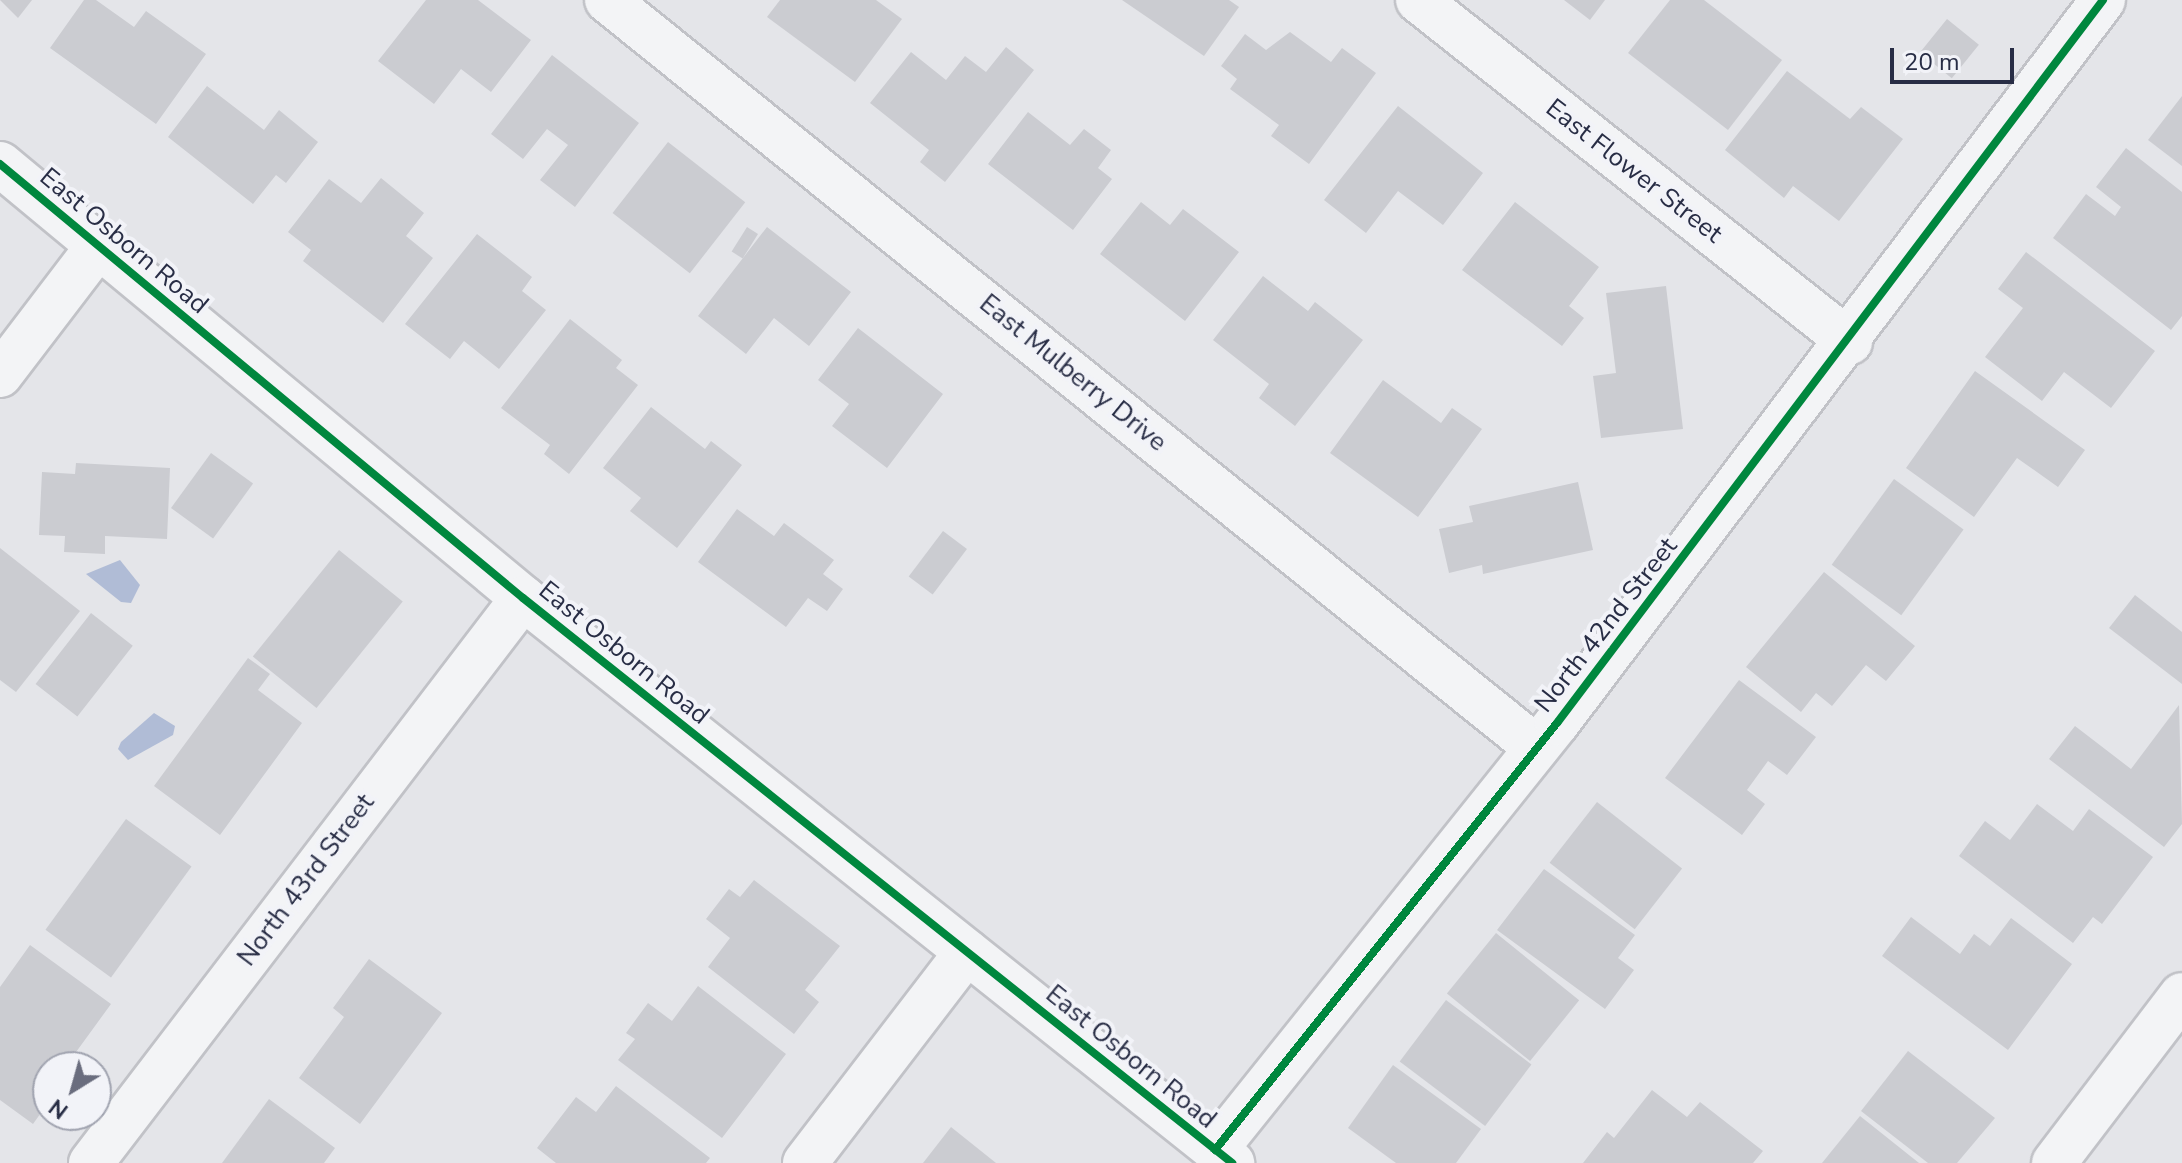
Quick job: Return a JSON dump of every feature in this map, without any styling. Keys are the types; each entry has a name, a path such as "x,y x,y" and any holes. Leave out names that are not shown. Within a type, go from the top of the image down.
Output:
{"street":[{"name":"East Mulberry Drive","path":"607,0 1537,748"},
{"name":"East Flower Street","path":"1418,0 1850,342"},
{"name":"North 42nd Street","path":"1223,1156 1850,342 2103,0"},
{"name":"East Osborn Road","path":"0,164 523,598 1223,1156"},
{"path":"0,375 99,245"},
{"name":"North 43rd Street","path":"91,1163 523,598"},
{"path":"805,1163 967,952"},
{"path":"2054,1163 2182,995"}],"water":[{"path":"120,560 140,585 131,603 121,602 86,574"},
{"path":"154,713 175,726 173,735 128,760 118,749 121,742"}],"building":[{"path":"0,0 32,0 18,18"},
{"path":"84,0 96,0 134,27 146,11 206,54 156,124 50,48"},
{"path":"426,0 478,0 531,40 491,92 461,69 434,104 378,61"},
{"path":"780,0 876,0 902,19 855,82 767,17"},
{"path":"1122,0 1229,0 1239,7 1204,56"},
{"path":"1564,0 1605,0 1590,20"},
{"path":"1670,0 1704,0 1782,60 1728,130 1628,53"},
{"path":"1947,19 1979,45 1952,78 1920,52"},
{"path":"1290,32 1331,62 1342,48 1376,73 1309,164 1271,136 1279,125 1230,89 1237,79 1221,66 1245,34 1266,50"},
{"path":"1006,47 1034,70 945,182 920,162 929,150 870,103 911,52 946,80 965,56 986,72"},
{"path":"552,55 639,123 575,207 540,180 568,145 547,129 523,159 491,134"},
{"path":"1787,71 1850,119 1861,107 1903,139 1839,221 1793,186 1784,198 1725,150"},
{"path":"207,86 264,130 279,110 318,142 286,183 276,175 253,204 168,137"},
{"path":"2182,96 2182,166 2148,140"},
{"path":"1398,106 1483,173 1443,225 1398,191 1366,233 1324,200"},
{"path":"1028,112 1070,145 1084,129 1111,150 1098,168 1112,179 1073,230 988,164"},
{"path":"668,142 745,202 690,273 613,213"},
{"path":"2126,148 2182,192 2182,316 2171,330 2053,238 2086,194 2115,216 2121,207 2096,187"},
{"path":"381,178 424,213 406,236 433,258 383,323 303,261 311,250 288,232 329,179 361,203"},
{"path":"1141,202 1170,225 1183,209 1239,252 1185,321 1100,254"},
{"path":"1515,202 1599,267 1569,306 1584,318 1562,346 1462,270"},
{"path":"747,227 758,234 743,258 732,252"},
{"path":"767,227 851,292 809,346 774,318 746,354 698,316"},
{"path":"477,234 532,277 522,291 546,310 499,369 464,341 450,359 405,324"},
{"path":"2026,252 2155,351 2111,408 2064,372 2042,401 1985,357 2023,308 1998,289"},
{"path":"1263,276 1308,311 1315,302 1363,340 1295,426 1259,398 1269,384 1213,340"},
{"path":"1666,286 1683,429 1601,438 1593,376 1616,373 1606,293"},
{"path":"570,319 622,360 616,368 638,385 569,474 544,454 550,445 501,408"},
{"path":"858,328 943,394 887,468 832,426 849,404 818,380"},
{"path":"1975,371 2085,450 2058,487 2017,458 1974,517 1906,468"},
{"path":"1383,380 1441,423 1452,408 1482,429 1418,517 1330,453"},
{"path":"651,407 705,449 711,441 742,465 677,548 630,511 641,498 603,468"},
{"path":"211,453 253,484 213,539 171,508"},
{"path":"76,463 170,468 167,539 105,536 105,554 64,552 65,536 39,535 42,472 75,474"},
{"path":"1894,479 1964,530 1901,615 1832,565"},
{"path":"1578,482 1593,550 1483,574 1482,565 1449,573 1439,529 1473,522 1469,506"},
{"path":"737,509 774,536 784,523 834,560 823,574 843,589 827,611 808,598 786,627 698,562"},
{"path":"943,531 967,549 933,595 909,577"},
{"path":"0,548 80,611 16,692 0,680"},
{"path":"339,550 403,602 317,708 253,656"},
{"path":"1824,572 1915,646 1886,681 1866,665 1832,706 1816,693 1801,712 1746,667"},
{"path":"2135,595 2182,632 2182,684 2109,628"},
{"path":"91,613 133,646 77,717 36,684"},
{"path":"248,658 270,674 258,690 302,723 220,835 154,786"},
{"path":"1739,680 1816,737 1787,775 1768,761 1747,790 1765,804 1742,835 1665,778"},
{"path":"2179,705 2182,824 2164,847 2049,759 2075,726 2131,769"},
{"path":"1597,802 1682,868 1635,929 1550,863"},
{"path":"2037,804 2073,831 2089,809 2153,857 2102,924 2093,917 2073,943 1959,856 1985,821 2010,840"},
{"path":"126,819 192,867 111,977 45,930"},
{"path":"1544,869 1635,935 1618,958 1634,970 1605,1009 1497,930"},
{"path":"754,880 840,946 805,990 819,1002 794,1034 708,967 730,938 706,919 729,889 740,897"},
{"path":"1911,917 1960,954 1974,934 1990,946 2011,918 2072,964 2008,1050 1882,956"},
{"path":"1496,933 1579,1000 1530,1061 1447,994"},
{"path":"30,945 111,1004 77,1051 32,1051 32,1123 0,1100 0,987"},
{"path":"369,959 442,1013 360,1124 299,1078 344,1017 333,1008"},
{"path":"698,986 786,1054 722,1138 618,1060 635,1039 626,1033 648,1003 672,1021"},
{"path":"1446,1000 1531,1064 1485,1126 1400,1061"},
{"path":"1908,1051 1995,1118 1957,1163 1928,1163 1861,1111"},
{"path":"1393,1065 1481,1129 1456,1163 1396,1163 1348,1128"},
{"path":"616,1086 710,1158 706,1163 556,1163 537,1148 576,1097 596,1112"},
{"path":"1652,1090 1687,1117 1700,1102 1763,1151 1753,1163 1583,1163 1607,1132 1614,1138"},
{"path":"269,1099 335,1148 324,1163 222,1163"},
{"path":"1860,1116 1919,1163 1822,1163"},
{"path":"951,1127 996,1163 923,1163"}],"cycle path":[{"path":"1215,1150 1557,723 2103,0"},
{"path":"0,164 523,598 1232,1163"}]}
